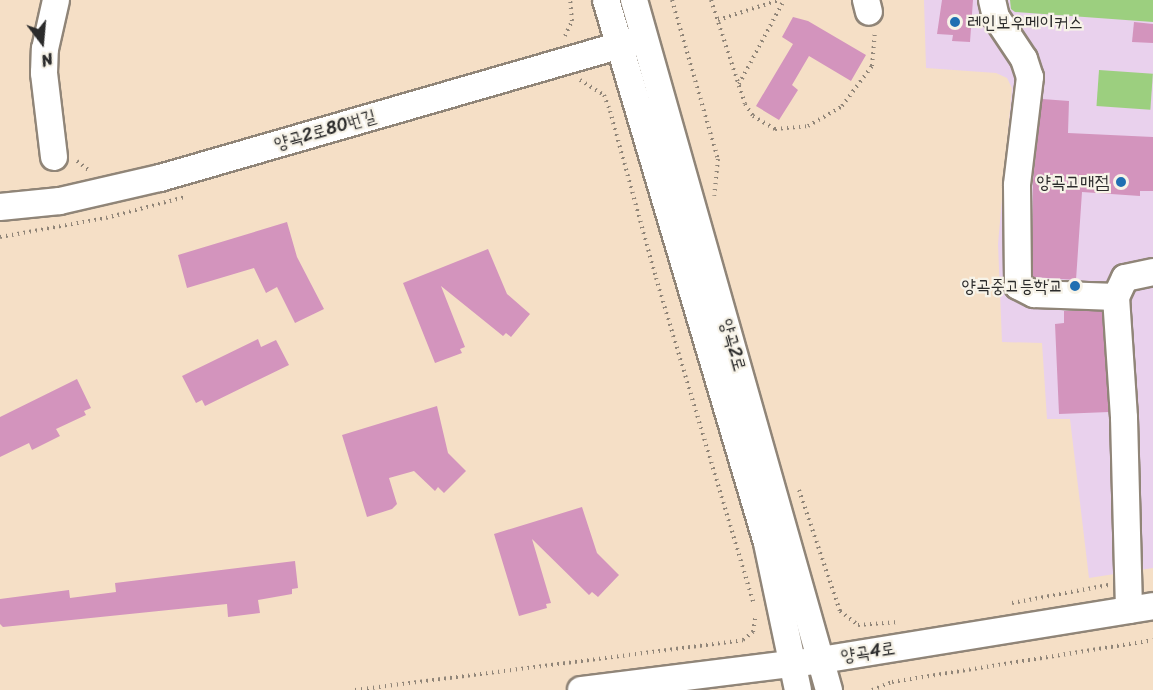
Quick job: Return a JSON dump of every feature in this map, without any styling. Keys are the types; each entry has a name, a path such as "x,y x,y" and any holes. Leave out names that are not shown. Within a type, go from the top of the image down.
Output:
{"street":[{"path":"56,0 45,50 44,73 63,155"},
{"name":"양곡2로","path":"606,0 767,543 798,690"},
{"name":"양곡2로","path":"634,0 829,690"},
{"path":"992,0 996,17 1024,59 1030,77 1017,185 1018,286 1034,294 1116,297"},
{"name":"양곡2로80번길","path":"0,207 60,201 160,178 646,37"},
{"path":"1141,608 1129,581 1116,297 1125,278 1153,272"},
{"name":"양곡4로","path":"581,690 821,660 1141,608"}],"path":[{"path":"558,43 572,21 570,0"},
{"path":"672,0 718,159 714,205"},
{"path":"711,0 745,104 764,125 775,129 794,129 824,119 858,89 872,66 877,46 868,6"},
{"path":"718,20 779,0"},
{"path":"739,84 784,0"},
{"path":"356,690 743,640 753,632 757,621 610,111 604,95 579,80 568,79"},
{"path":"63,155 87,170 97,172"},
{"path":"796,481 840,611 858,625 904,621"},
{"path":"1006,604 1129,581"},
{"path":"873,690 892,682 1153,640"}],"shaded area":[{"name":"양곡중고등학교","path":"924,0 1153,0 1153,568 1089,578 1070,419 1047,419 1042,343 1002,342 998,244 1012,88 1007,78 996,73 926,68"}],"green space":[{"path":"1010,0 1153,0 1153,22 1015,12 1011,9"},
{"path":"1099,70 1153,74 1150,110 1096,106"}],"building":[{"name":"레인보우메이커스","path":"942,0 973,0 970,42 952,41 953,35 937,34"},
{"path":"793,17 808,21 866,55 851,81 809,56 792,85 798,90 779,120 756,106 793,44 782,37"},
{"path":"1134,22 1153,24 1153,43 1132,42"},
{"path":"1042,99 1069,101 1068,133 1153,137 1153,191 1140,191 1140,196 1082,192 1076,280 1033,277 1033,180"},
{"path":"287,222 297,257 324,309 295,323 277,287 266,293 254,268 187,288 178,255"},
{"path":"488,249 507,294 530,314 511,337 506,333 503,336 441,286 465,347 460,349 462,353 435,363 403,283"},
{"path":"1064,311 1102,311 1109,412 1059,414 1055,324 1064,323"},
{"path":"258,339 261,347 276,340 289,365 205,406 202,400 196,403 182,376"},
{"path":"77,379 91,408 84,411 86,415 56,429 60,436 32,450 29,443 0,457 0,417"},
{"path":"437,406 448,453 466,471 444,493 438,487 435,491 414,471 389,478 397,504 392,509 367,517 342,435"},
{"path":"582,507 597,553 619,575 598,597 592,592 589,595 532,539 551,603 546,604 547,608 519,616 494,534"},
{"path":"295,561 298,588 292,589 292,594 258,600 260,613 228,617 227,604 3,627 0,624 0,599 69,590 70,598 116,592 115,583"}],"place":[{"name":"레인보우메이커스","path":"955,22"},
{"name":"양곡고매점","path":"1121,182"},
{"name":"양곡중고등학교","path":"1075,286"}]}
